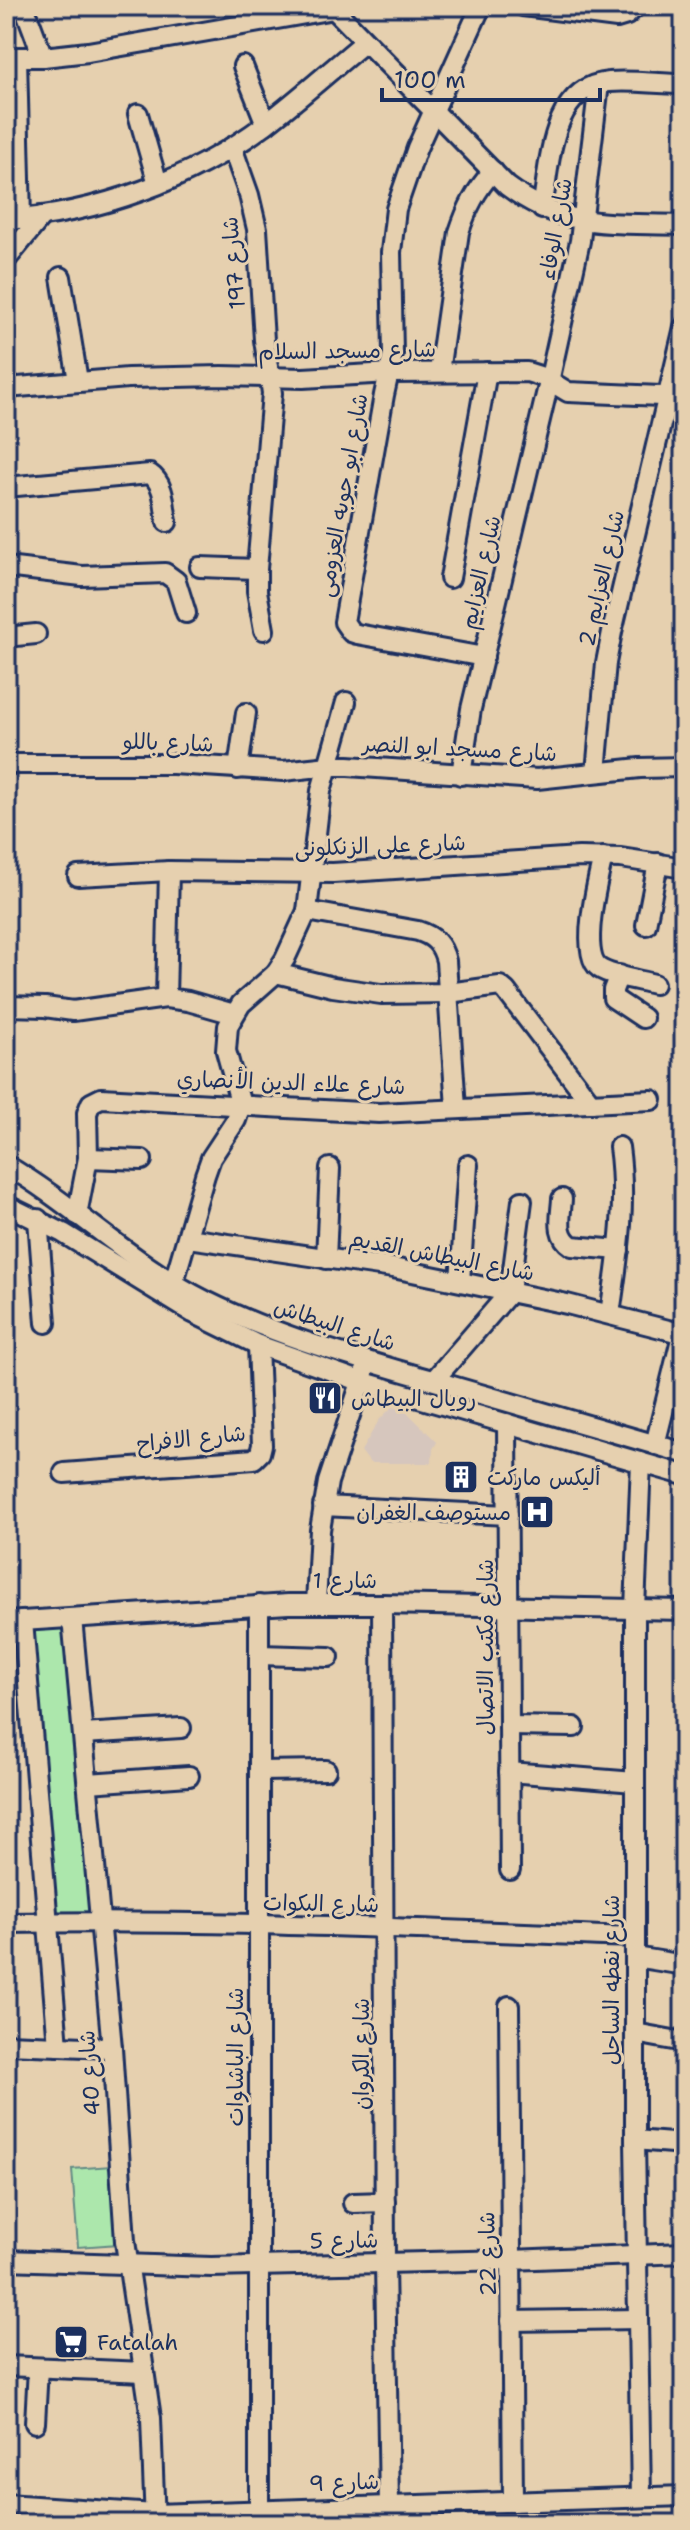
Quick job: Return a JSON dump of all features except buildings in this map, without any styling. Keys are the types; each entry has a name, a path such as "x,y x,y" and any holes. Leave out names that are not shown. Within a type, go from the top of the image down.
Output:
{"street":[{"path":"24,6 43,57"},
{"path":"390,373 394,345 391,252 395,220 409,168 481,6"},
{"path":"523,6 573,9 622,17 636,6"},
{"path":"365,42 266,124 232,147 158,184 113,199 14,220 11,58 88,52 332,8 493,171 516,192 542,209 583,221 684,225"},
{"path":"243,66 266,124"},
{"path":"542,209 560,121 576,95 589,87 611,82 684,84"},
{"name":"شارع الوفاء","path":"549,382 583,221 599,84"},
{"path":"138,114 158,184"},
{"name":"شارع 197","path":"232,147 257,229 264,340 271,378 257,569 257,591 264,630"},
{"path":"439,372 459,232 472,199 493,171"},
{"path":"6,260 42,216"},
{"path":"61,277 78,381"},
{"name":"شارع العزايم 2","path":"596,772 606,663 612,632 676,396 684,327"},
{"path":"450,578 487,372"},
{"name":"شارع مسجد السلام","path":"6,388 78,381 222,376 319,378 390,373 527,372 535,373 568,392 676,396"},
{"name":"شارع ابو جوبه العزومى","path":"390,373 344,622 351,632 357,634 484,657"},
{"name":"شارع العزايم","path":"461,775 471,709 549,382"},
{"path":"6,487 150,474 160,486 167,522"},
{"path":"6,567 82,576 165,573 176,581 186,613"},
{"path":"200,567 257,569"},
{"path":"6,637 36,634"},
{"path":"171,1291 211,1158 236,1120 241,1105 226,1051 228,1026 241,1004 276,973 307,911 319,804 346,702"},
{"path":"238,769 246,713"},
{"name":"شارع باللو","path":"6,764 173,764 283,771 329,766"},
{"name":"شارع مسجد ابو النصر","path":"329,766 537,779 640,768 684,767"},
{"path":"603,857 594,897 593,961 598,968 654,984"},
{"name":"شارع على الزنكلونى","path":"78,876 169,871 313,873 603,857 684,868"},
{"path":"646,925 658,863"},
{"path":"166,998 169,871"},
{"path":"307,911 429,934 443,950 456,1108"},
{"path":"276,973 365,993 448,993 492,985 503,988 591,1103"},
{"path":"619,975 613,998 643,1018"},
{"path":"6,1006 73,1011 166,998 234,1014"},
{"name":"شارع علاء الدين الأنصاري","path":"77,1215 88,1158 87,1113 91,1103 101,1098 379,1113 652,1100"},
{"path":"610,1314 623,1193 619,1147"},
{"path":"88,1158 142,1160"},
{"name":"شارع البيطاش","path":"6,1165 48,1192 171,1291 370,1362 684,1453"},
{"path":"460,1281 468,1165"},
{"path":"326,1259 330,1168"},
{"path":"562,1199 560,1229 567,1243 619,1250"},
{"path":"434,1380 510,1292 522,1201"},
{"name":"شارع البيطاش","path":"6,1205 171,1291 258,1345 360,1381 684,1475"},
{"path":"38,1219 46,1323"},
{"name":"شارع البيطاش القديم","path":"188,1238 393,1268 610,1314 684,1334"},
{"path":"655,1445 684,1327"},
{"name":"شارع الافراح","path":"64,1473 254,1459 262,1445 258,1345"},
{"path":"316,1604 323,1506 334,1458 360,1381 370,1362"},
{"name":"شارع مكتب الاتصال","path":"507,1423 510,1870"},
{"name":"شارع نقطه الساحل","path":"641,1462 635,1609 635,2140 641,2497"},
{"path":"323,1506 508,1515"},
{"name":"شارع 1","path":"14,1621 316,1604 684,1610"},
{"name":"شارع الكروان","path":"382,1604 389,2505"},
{"name":"شارع الباشاوات","path":"259,1605 259,2509"},
{"name":"شارع 40","path":"72,1618 112,2048 128,2266 151,2418 155,2519"},
{"name":"شارع 40","path":"14,1621 58,2046"},
{"path":"259,1655 329,1657"},
{"path":"509,1726 574,1727"},
{"path":"83,1734 181,1728"},
{"path":"259,1771 326,1770"},
{"path":"509,1772 635,1782"},
{"path":"88,1783 189,1776"},
{"name":"شارع البكوات","path":"6,1923 259,1925 635,1937"},
{"path":"635,1957 684,1965"},
{"name":"شارع 22","path":"509,2006 513,2502"},
{"path":"635,2033 684,2042"},
{"path":"6,2044 112,2048"},
{"path":"635,2140 684,2144"},
{"path":"353,2203 385,2202"},
{"name":"شارع 5","path":"6,2260 128,2266 259,2266 684,2253"},
{"path":"511,2321 638,2319"},
{"path":"6,2366 144,2372"},
{"path":"35,2423 38,2368"},
{"name":"شارع 9","path":"6,2504 155,2519 259,2509 684,2496"}],"shaded area":[{"path":"392,1407 403,1408 437,1442 432,1463 370,1463 361,1451 379,1420"}],"green space":[{"path":"69,1627 95,1913 54,1913 28,1630"},
{"path":"111,2166 118,2244 78,2247 72,2169"}],"place":[{"name":"رويال البيطاش","path":"325,1398"},
{"name":"أليكس ماركت","path":"461,1477"},
{"name":"مستوصف الغفران","path":"537,1512"},
{"name":"Fatalah","path":"71,2342"}]}
